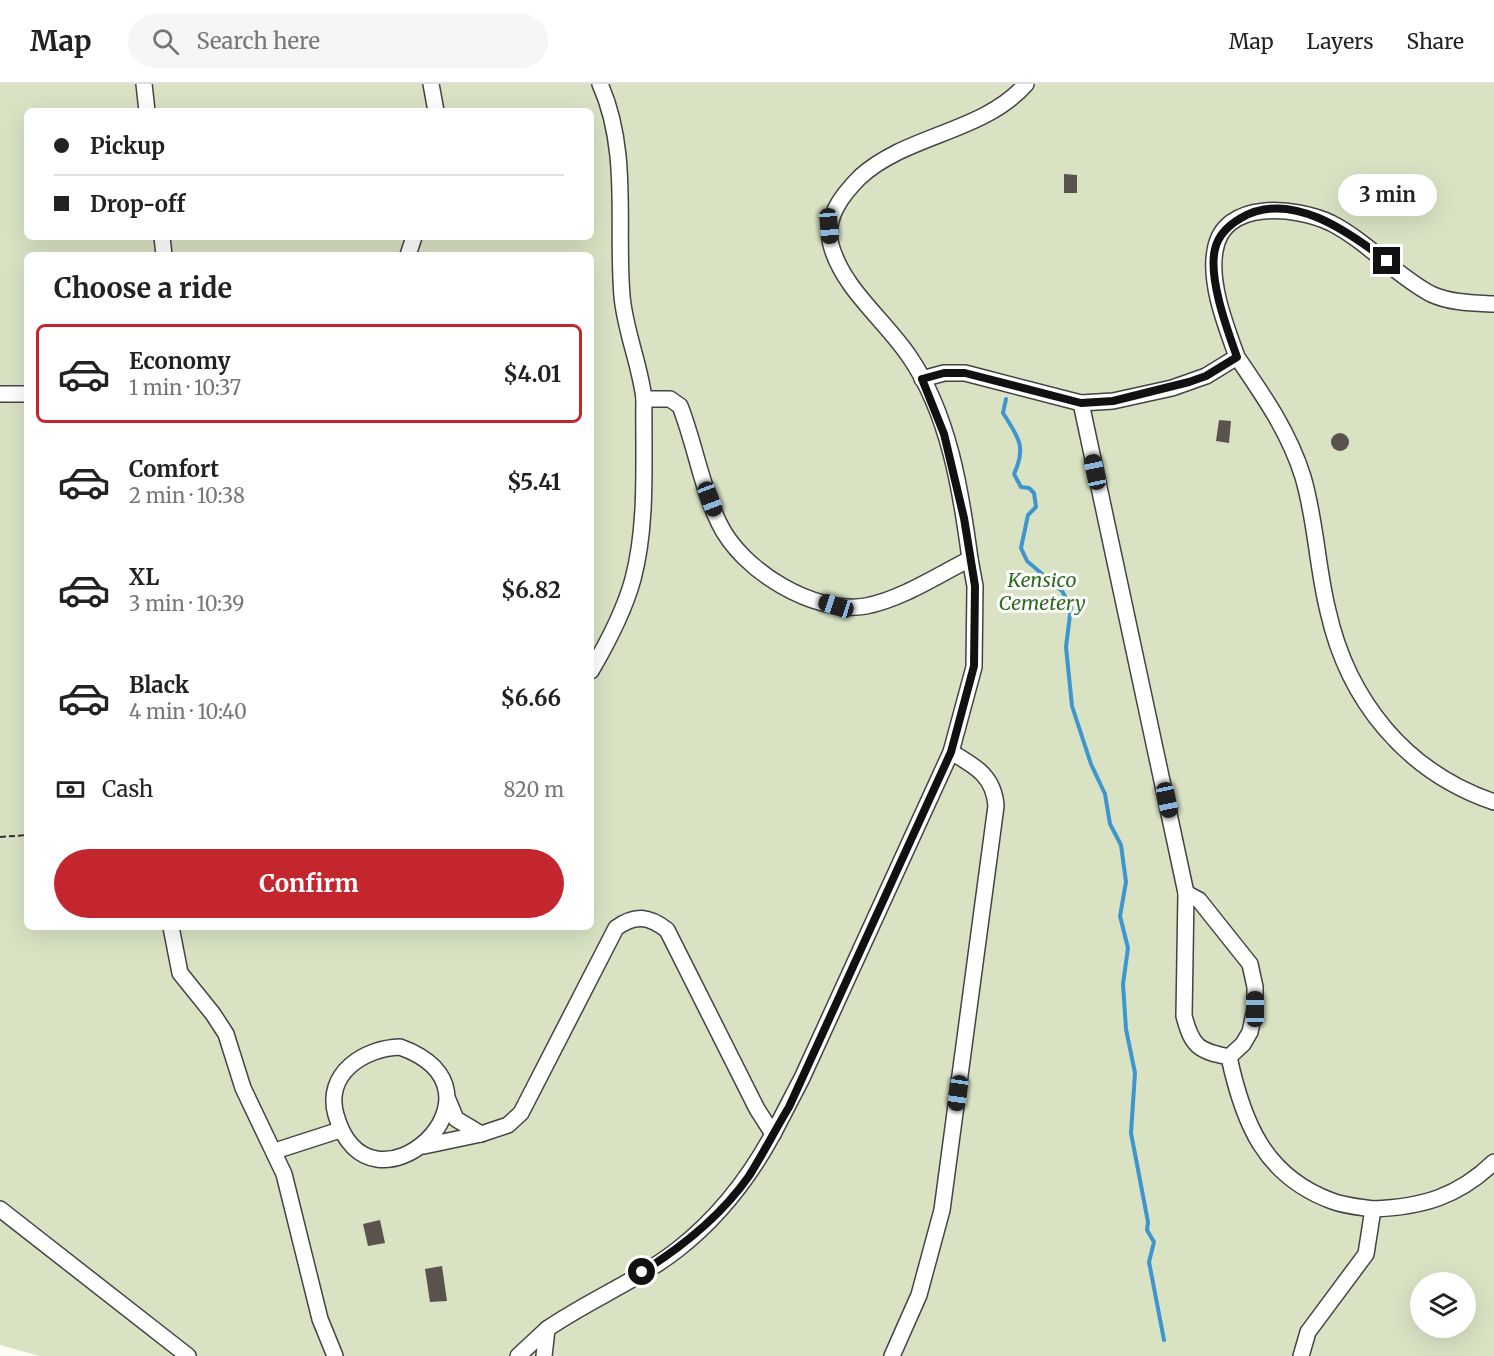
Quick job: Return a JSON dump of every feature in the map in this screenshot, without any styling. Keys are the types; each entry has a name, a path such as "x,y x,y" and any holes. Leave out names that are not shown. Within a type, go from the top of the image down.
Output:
{"lane":[{"path":"144,84 147,108"},
{"path":"431,84 435,108"},
{"path":"594,665 621,613 633,579 641,539 644,399 641,375 622,297 620,166 612,122 600,84"},
{"path":"518,1356 547,1329 676,1251 700,1229 747,1178 802,1078 951,752 974,666 975,586 964,518 947,445 934,404 909,355 853,286 837,261 831,244 829,226 834,210 862,176 882,161 1001,105 1026,84"},
{"path":"1494,304 1455,301 1432,294 1350,234 1309,214 1292,210 1258,212 1231,224 1221,235 1215,249 1218,292 1237,357 1289,440 1302,474 1311,508 1328,612 1353,681 1390,736 1411,758 1466,791 1494,802"},
{"path":"922,379 944,373 965,373 1081,403 1113,401 1172,388 1206,376 1237,357"},
{"path":"0,394 24,394"},
{"path":"644,399 670,399 681,406 710,499 728,539 747,561 773,581 793,591 836,606 867,606 884,601 970,559"},
{"path":"1081,403 1186,893 1184,1016 1189,1036 1202,1051 1229,1057"},
{"path":"896,1354 919,1295 942,1209 996,806 992,784 985,774 951,752"},
{"path":"1186,893 1199,900 1250,964 1255,987 1255,1009 1250,1032 1244,1044 1229,1057"},
{"path":"482,1134 456,1119 448,1100 445,1084 435,1067 420,1054 400,1047 381,1048 361,1055 346,1068 336,1090 334,1109 340,1130 355,1148 375,1158 394,1161 424,1146 482,1134 508,1125 521,1113 616,928 637,917 648,918 667,930 757,1109 773,1134"},
{"path":"172,930 180,973 213,1014 225,1034 243,1088 284,1174 320,1319 335,1356"},
{"path":"1229,1057 1245,1115 1259,1144 1278,1167 1302,1186 1333,1201 1373,1209 1408,1208 1440,1199 1493,1164"},
{"path":"424,1146 439,1125 448,1100"},
{"path":"275,1151 340,1130"},
{"path":"1301,1356 1308,1332 1366,1254 1373,1209"},
{"path":"2,1216 188,1356"},
{"path":"544,1356 547,1329"}],"path":[{"path":"0,837 24,835"}],"green space":[{"name":"Kensico Cemetery","path":"0,84 1494,84 1494,1356 39,1356 0,1345"}],"building":[{"path":"1064,174 1077,175 1077,193 1064,193"},
{"path":"1219,420 1231,421 1229,443 1216,441"},
{"path":"1340,433 1346,436 1349,442 1346,448 1340,451 1334,448 1331,442 1334,436"},
{"path":"380,1220 385,1243 368,1246 363,1224"},
{"path":"442,1266 447,1301 430,1302 425,1269"}],"waterway":[{"path":"1006,399 1003,413 1016,435 1020,449 1014,474 1021,487 1029,488 1034,493 1036,507 1028,515 1021,548 1027,561 1062,591 1071,607 1066,647 1072,706 1091,764 1105,794 1110,824 1121,845 1126,882 1120,916 1128,948 1123,984 1126,1029 1135,1073 1131,1133 1148,1222 1147,1230 1154,1242 1149,1262 1164,1340"}],"route":[{"path":"642,1272 676,1251 700,1229 747,1178 763,1152 789,1107 951,752 974,666 975,586 956,479 934,404 922,379 944,373 965,373 1081,403 1113,401 1172,388 1206,376 1237,357 1218,292 1214,268 1215,249 1221,235 1231,224 1258,212 1292,210 1309,214 1350,234 1387,261"}]}
